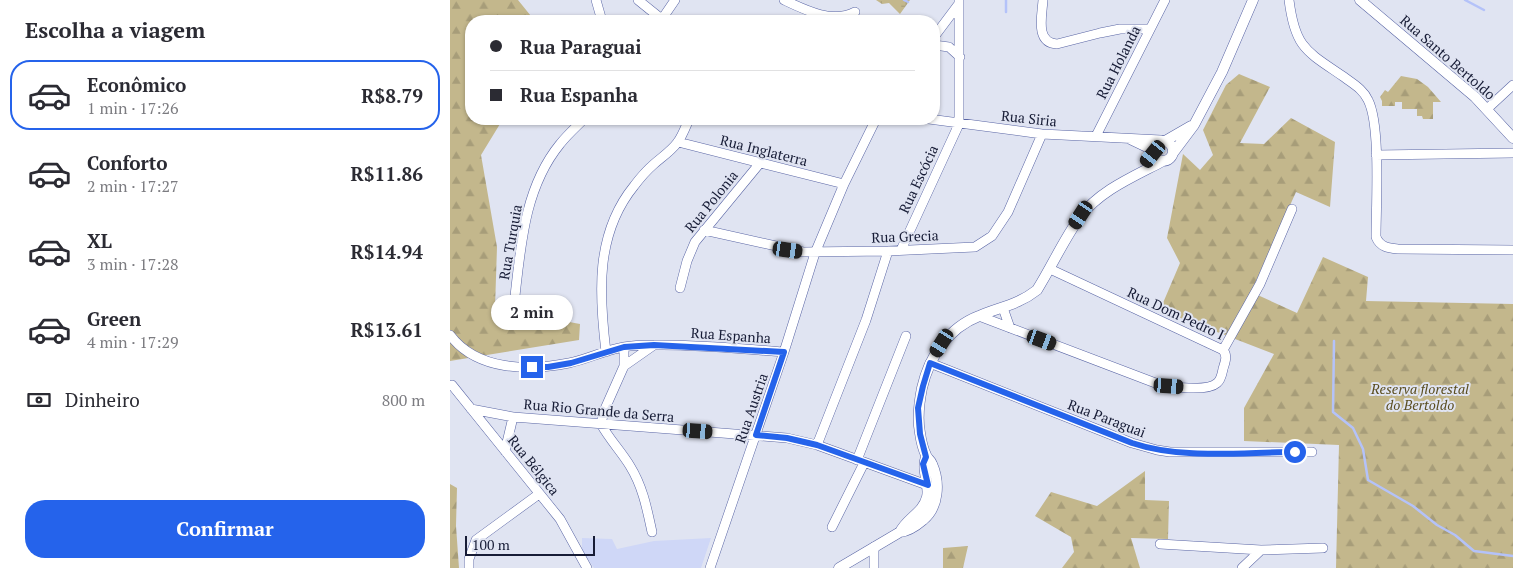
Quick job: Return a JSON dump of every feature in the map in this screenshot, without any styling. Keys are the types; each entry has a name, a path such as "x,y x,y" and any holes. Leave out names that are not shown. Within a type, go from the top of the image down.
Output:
{"street":[{"path":"596,0 600,15"},
{"path":"638,0 657,15"},
{"path":"666,15 675,0"},
{"path":"784,0 825,15"},
{"path":"1044,0 1042,35 1046,41 1052,44 1120,29 1150,29"},
{"name":"Rua Holanda","path":"1096,136 1164,0"},
{"path":"839,568 874,546 900,532 907,531 925,518 935,502 937,491 934,473 932,462 926,457 920,434 918,408 930,363 942,343 962,326 979,316 1021,301 1037,290 1081,215 1098,199 1136,175 1169,159 1194,125 1222,72 1253,0"},
{"path":"1289,0 1295,33 1300,42 1310,54 1358,87 1370,102 1373,113 1376,155 1376,237 1382,246 1398,249 1513,250"},
{"name":"Rua Santo Bertoldo","path":"1360,0 1487,109 1513,138"},
{"path":"940,29 959,2"},
{"name":"Rua Escócia","path":"901,250 959,124 959,2"},
{"path":"850,15 855,12"},
{"path":"940,33 958,33"},
{"path":"940,46 949,47 960,57"},
{"path":"1487,109 1513,85"},
{"name":"Rua Siria","path":"940,121 1042,134 1163,140"},
{"name":"Rua Turquia","path":"515,296 522,237 533,190 543,169 560,144 578,125"},
{"path":"606,352 600,296 602,269 609,232 618,208 633,187 678,142 686,125"},
{"name":"Rua Austria","path":"710,568 784,352 815,253 844,184 873,125"},
{"path":"1136,175 1152,152 1155,144 1194,125"},
{"name":"Rua Grecia","path":"704,230 788,250 815,253 975,247 992,236 1008,212 1042,134"},
{"name":"Rua Siria","path":"1126,138 1152,152"},
{"path":"1163,140 1171,144 1173,154"},
{"name":"Rua Inglaterra","path":"678,142 844,184"},
{"path":"1152,152 1157,159 1163,161"},
{"path":"1376,155 1513,153"},
{"name":"Rua Polonia","path":"680,288 687,261 695,242 760,163"},
{"path":"1223,350 1260,284 1292,209"},
{"path":"817,445 863,328 888,251"},
{"name":"Rua Dom Pedro I","path":"979,316 1158,384 1209,387 1217,384 1222,376 1226,358 1223,350 1050,269"},
{"path":"1002,308 1010,328"},
{"name":"Rua Espanha","path":"450,335 465,351 484,362 516,367 548,367 571,363 624,347 654,345 784,352"},
{"path":"832,527 861,461 906,336"},
{"path":"624,366 654,345"},
{"path":"624,347 624,366 600,424 637,478 646,503 652,532"},
{"name":"Rua Paraguai","path":"930,363 1132,443 1157,450 1211,453 1312,452"},
{"name":"Rua Bélgica","path":"452,384 560,519 587,568"},
{"name":"Rua Rio Grande da Serra","path":"471,409 513,416 600,424 787,438 817,445 928,485"},
{"path":"505,451 513,416"},
{"path":"900,532 904,525 923,507 928,492 923,464 926,457"},
{"path":"469,568 469,559 476,540 539,494"},
{"path":"1160,544 1261,550 1323,548"},
{"path":"874,546 874,568"},
{"path":"1242,568 1261,550"}],"shaded area":[{"path":"582,538 612,539 617,549 654,541 711,538 701,568 594,568 582,550"}],"green space":[{"path":"450,0 518,0 530,15 465,15 465,125 499,125 481,155 497,247 495,308 580,324 579,340 450,361"},
{"path":"876,0 910,0 900,14 889,3 882,4"},
{"name":"Reserva florestal do Bertoldo","path":"1239,74 1270,87 1240,143 1264,144 1291,118 1335,142 1330,207 1296,192 1251,292 1297,313 1323,257 1368,277 1366,301 1513,304 1513,568 1336,568 1339,445 1244,441 1244,408 1274,354 1160,310 1180,263 1167,238 1183,154 1200,170 1213,155 1203,130 1226,85"},
{"path":"1401,76 1417,79 1428,87 1441,102 1433,102 1433,119 1423,119 1422,116 1417,116 1417,109 1402,109 1402,102 1395,102 1395,106 1382,106 1380,97 1385,90 1388,92"},
{"path":"1145,471 1145,500 1169,501 1168,539 1131,538 1140,568 1062,568 1074,552 1071,537 1035,516 1051,492 1097,506"},
{"path":"450,484 457,488 456,526 459,568 450,568"},
{"path":"968,546 963,568 943,568 943,548"}],"waterway":[{"path":"904,0 908,2"},
{"path":"1006,0 1006,12"},
{"path":"1465,0 1484,10"},
{"path":"1334,341 1333,412 1353,428 1363,449 1368,480 1413,506 1437,525 1455,535 1474,551 1513,556"}],"route":[{"path":"532,367 548,367 571,363 624,347 654,345 784,352 756,435 787,438 817,445 928,485 923,464 926,457 920,434 918,408 930,363 1132,443 1157,450 1211,453 1295,452"}]}
